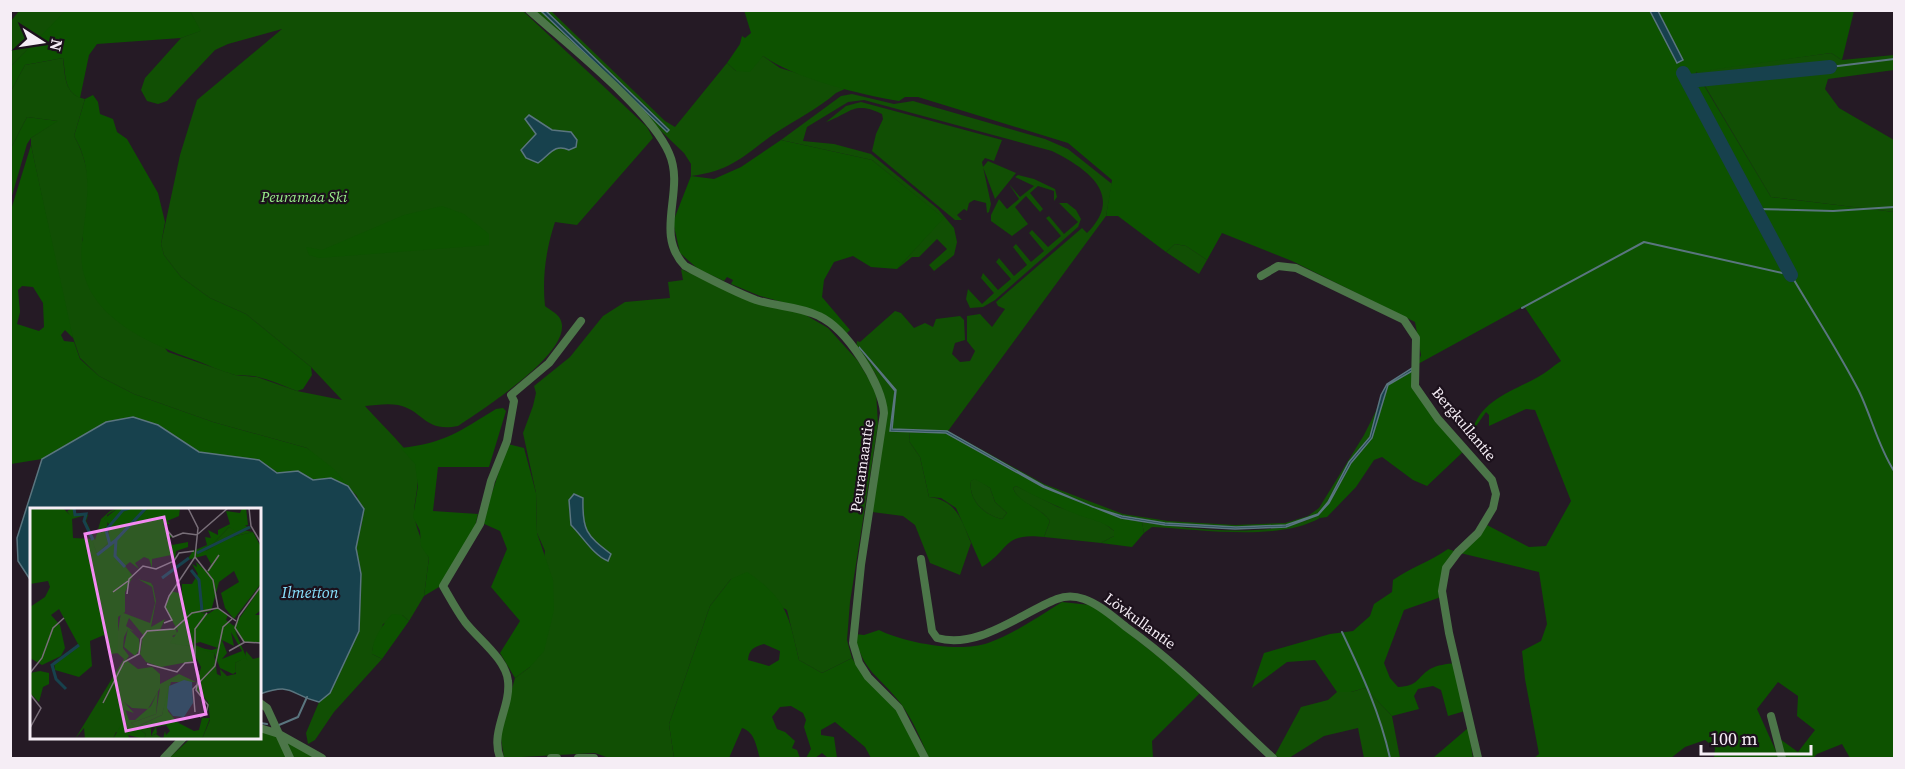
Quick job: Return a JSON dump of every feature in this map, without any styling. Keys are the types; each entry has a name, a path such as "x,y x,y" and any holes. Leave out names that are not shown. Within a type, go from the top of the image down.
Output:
{"street":[{"name":"Peuramaantie","path":"530,10 639,111 663,139 674,170 669,232 678,259 690,269 756,299 802,309 821,316 836,328 880,390 884,413 861,565 853,643 859,663 868,677 900,708 925,759"},
{"name":"Bergkullantie","path":"1261,276 1278,266 1296,268 1404,320 1416,338 1415,386 1438,419 1492,480 1496,494 1493,508 1478,533 1458,552 1446,568 1442,591 1448,630 1478,759"},
{"path":"500,759 497,735 508,689 508,678 502,666 463,620 443,586 480,524 491,481 507,441 513,401 511,395 549,363 581,321"},
{"name":"Lövkullantie","path":"921,559 932,632 937,638 952,640 975,636 998,628 1057,599 1081,598 1098,606 1174,662 1273,759"},
{"path":"261,704 267,708 290,759"},
{"path":"1771,716 1782,759"},
{"path":"261,728 279,734 322,759"},
{"path":"164,759 182,739"},
{"path":"551,759 557,759"},
{"path":"578,759 594,759"}],"green space":[{"path":"66,10 190,11 201,31 181,38 97,44 89,55 80,98 68,86 63,58 25,65 11,91 11,66"},
{"path":"744,10 1854,11 1842,60 1831,53 1696,72 1771,197 1894,212 1894,758 1850,758 1842,744 1817,754 1813,758 1785,758 1780,739 1798,752 1815,730 1797,716 1798,696 1778,682 1757,709 1779,758 1714,758 1715,748 1705,740 1685,747 1671,758 1534,758 1539,754 1522,651 1541,641 1547,624 1539,572 1460,553 1487,525 1529,547 1546,546 1571,501 1535,410 1526,409 1489,426 1489,415 1486,412 1472,432 1476,421 1490,404 1561,361 1524,306 1418,364 1421,355 1415,322 1292,261 1222,233 1207,260 1186,246 1175,244 1166,252 1118,216 1106,216 1112,180 1068,143 918,97 905,97 899,101 866,95 810,78 763,56 750,72 736,71 727,63 740,44 742,36 745,38 751,33"},
{"path":"19,11 66,11 11,66 11,21"},
{"name":"Peuramaa Ski","path":"190,11 523,11 647,127 653,138 577,225 555,222 549,242 544,295 545,306 559,317 562,330 555,345 524,378 458,426 447,427 431,424 413,411 398,405 365,406 405,449 417,469 414,518 429,558 424,596 409,621 402,615 383,624 373,646 372,654 382,659 334,712 315,740 308,744 306,733 319,702 330,692 359,631 361,574 356,548 357,535 362,524 357,496 307,448 213,422 134,394 99,376 80,358 69,326 31,145 31,138 57,121 27,117 11,148 11,91 25,65 63,58 69,89 78,97 85,99 74,136 85,161 89,187 82,241 168,352 235,375 257,377 297,391 342,400 311,367 246,314 210,298 181,277 164,255 161,244 180,155 197,100 282,29 228,44 215,50 167,101 158,104 147,101 141,90 145,78 181,38 200,31"},
{"path":"535,11 541,11 630,98 669,129 546,11 551,11 665,121 675,127 727,63 736,71 763,56 780,68 847,88 777,132 729,166 691,176 691,164 684,153"},
{"path":"1831,53 1842,60 1894,55 1894,70 1828,79 1825,89 1839,108 1894,140 1894,212 1771,197 1696,71"},
{"path":"852,94 894,104 913,101 1045,139 1068,149 1112,184 1106,216 948,431 1044,484 1123,514 1168,521 1235,525 1285,523 1308,516 1319,508 1364,435 1378,407 1370,437 1349,462 1328,502 1318,514 1286,525 1236,527 1165,523 1122,516 1093,507 1044,486 947,431 891,430 896,390 858,348 895,391 890,431 910,432 909,441 920,457 929,497 946,502 952,507 965,527 971,543 960,575 930,563 915,525 903,516 872,512 884,395 875,373 856,349 857,341 860,342 895,311 901,313 914,328 925,323 933,327 936,319 960,316 964,320 965,340 955,343 952,354 960,362 970,361 975,351 967,341 967,316 980,314 992,327 1005,309 998,306 996,302 1082,228 1087,233 1098,220 1102,207 1102,196 1098,185 1090,176 1066,158 1052,151 864,100 848,102 807,127 803,141 834,144 871,154 938,209 954,228 957,242 954,255 934,271 929,265 947,249 937,239 919,257 912,257 897,269 943,218 872,160 781,140 841,96"},
{"path":"93,95 98,102 100,114 113,119 117,132 127,139 158,193 165,222 161,244 164,255 181,277 210,298 246,314 311,367 312,375 303,389 297,391 263,378 235,375 172,351 132,332 114,319 100,304 88,287 82,266 87,175 81,149 74,136 85,99"},
{"path":"861,102 1002,140 994,161 985,158 982,162 991,204 989,212 987,213 986,203 974,200 969,203 967,211 964,209 957,215 962,220 955,220 872,151 883,119 882,114 858,108 826,122 846,106"},
{"path":"27,117 58,121 31,138 27,144 11,199 11,148"},
{"path":"781,140 872,160 944,218 897,269 871,267 853,256 834,262 824,280 822,297 850,330 846,334 811,310 760,296 731,284 733,280 727,277 724,281 698,269 680,253 673,222 691,176 714,179 741,167"},
{"path":"31,145 73,338 65,330 61,335 64,341 74,342 80,359 99,376 134,394 213,422 307,448 334,469 348,486 331,478 313,480 298,471 278,473 259,460 199,452 158,425 71,443 42,459 11,464 10,213","holes":["22,286 33,287 43,303 44,327 39,331 17,324 20,312 18,290"]},
{"path":"988,161 1016,173 995,199 983,167"},
{"path":"1018,175 1034,179 1055,189 1057,197 1054,201 1054,191 1038,186 1030,193 1043,209 1040,212 1026,196 1015,207 1028,224 1012,236 991,221 991,215 999,199 1007,209 1019,199 1009,184 1020,197 1034,186 1015,177"},
{"path":"1059,203 1067,203 1076,210 1081,219 1078,227 995,300 983,307 970,308 966,299 968,289 982,304 994,293 981,278 983,273 998,290 1011,279 996,262 999,258 1014,276 1027,265 1013,247 1016,244 1031,262 1044,251 1029,233 1032,230 1048,247 1061,236 1046,218 1049,216 1064,234 1078,222"},
{"path":"442,206 464,214 489,234 489,245 319,258 309,255 306,247 322,250 404,215"},
{"path":"1175,244 1186,246 1207,260 1199,274 1166,252"},
{"path":"681,269 759,304 804,314 828,328 858,361 876,391 878,425 850,602 847,640 852,658 822,673 799,660 787,610 731,579 710,606 669,724 674,758 609,758 595,753 504,758 500,732 515,678 530,667 545,551 537,533 536,493 523,433 533,406 536,393 534,386 570,357 603,316 625,302 670,298 668,282 683,280"},
{"path":"1412,371 1414,386 1465,450 1427,486 1413,480 1382,457 1374,460 1356,487 1327,517 1320,518 1318,515 1329,503 1351,463 1372,438 1388,385"},
{"path":"503,408 506,411 489,467 438,467 433,511 478,514 475,527 439,587 424,596 429,558 421,546 420,531 413,517 418,486 415,464 401,448 441,439 462,430 496,409"},
{"path":"910,432 946,433 1043,487 1121,518 1142,522 1144,533 1132,547 1101,543 1114,536 1114,531 1109,527 1053,505 1016,486 1013,488 1020,498 1050,521 1044,537 1021,537 1014,540 982,567 956,508 941,498 929,497 920,457 909,441","holes":["975,479 990,488 995,502 1007,513 1002,519 989,514 979,506 972,494 971,481"]},
{"path":"508,444 524,448 536,493 537,533 553,580 554,610 544,651 530,667 515,678 500,653 520,621 491,587 507,549 500,531 482,523"},
{"path":"975,478 990,488 995,502 1007,513 1002,519 983,510 975,500 971,481"},
{"path":"1016,486 1058,507 1100,520 1114,531 1114,536 1101,543 1044,537 1050,521 1016,494 1013,488"},
{"path":"1318,515 1320,518 1302,525 1261,532 1152,527 1144,533 1142,522 1208,529 1255,530 1299,523"},
{"path":"1448,549 1454,551 1441,597 1404,610 1384,663 1390,678 1398,687 1414,683 1425,672 1433,668 1454,663 1465,711 1448,716 1441,690 1433,686 1418,689 1414,696 1419,709 1392,716 1365,688 1351,692 1337,692 1315,660 1287,662 1252,688 1264,653 1330,634 1353,631 1370,616 1374,604 1392,592 1393,580"},
{"path":"747,572 771,591 789,620 799,660 822,673 852,658 865,678 899,713 921,758 871,758 865,747 835,722 821,730 821,735 834,737 837,758 828,758 822,753 815,758 806,758 811,749 804,727 806,720 803,713 791,706 780,707 772,717 777,729 785,732 795,741 792,748 797,750 800,758 760,758 752,736 742,728 729,758 674,758 669,724 710,606 731,579","holes":["764,644 780,651 779,660 769,666 748,660 753,649"]},
{"path":"1062,602 1090,605 1099,610 1202,691 1152,741 1153,758 929,758 905,710 862,657 855,634 864,635 879,630 903,639 933,645 976,646 1007,635"},
{"path":"392,614 402,615 409,621 382,659 372,654 372,649 379,632"},
{"path":"1365,688 1392,716 1400,758 1364,758 1358,728 1324,736 1289,758 1279,758 1275,755 1301,707 1328,700 1337,692 1351,692"},
{"path":"1468,728 1473,758 1433,758"},
{"path":"261,731 275,735 318,758 169,758 190,739 261,739"}],"water":[{"path":"541,11 546,11 669,130 667,132"},
{"path":"1650,11 1658,11 1683,60 1677,63"},
{"path":"529,115 552,130 571,132 577,140 576,147 569,150 556,149 538,163 526,158 521,150 536,134 525,119"},
{"path":"859,347 896,390 892,429 947,431 1044,486 1089,505 1043,487 946,433 890,431 895,391"},
{"path":"1412,368 1412,371 1388,385 1372,438 1351,463 1329,503 1318,515 1286,527 1235,529 1165,525 1121,518 1094,507 1122,516 1165,523 1236,527 1286,525 1318,514 1328,502 1349,462 1370,437 1381,395 1387,384"},
{"name":"Ilmetton","path":"133,417 158,425 199,452 259,460 277,473 298,471 313,480 331,478 348,486 364,509 356,548 361,574 359,631 330,693 319,702 286,689 261,694 261,508 30,508 30,579 18,561 17,538 42,459 106,422"},
{"path":"574,494 583,498 583,518 587,531 611,554 608,561 593,551 571,525 569,500"}],"waterway":[{"path":"1830,67 1894,59"},
{"path":"1688,81 1830,67"},
{"path":"1683,73 1791,275"},
{"path":"1756,209 1833,211 1894,207"},
{"path":"1522,308 1644,242 1791,275 1859,391 1894,471"},
{"path":"1342,632 1376,709 1390,758"},
{"path":"279,725 298,717 307,697"},
{"path":"261,723 267,724"}]}
